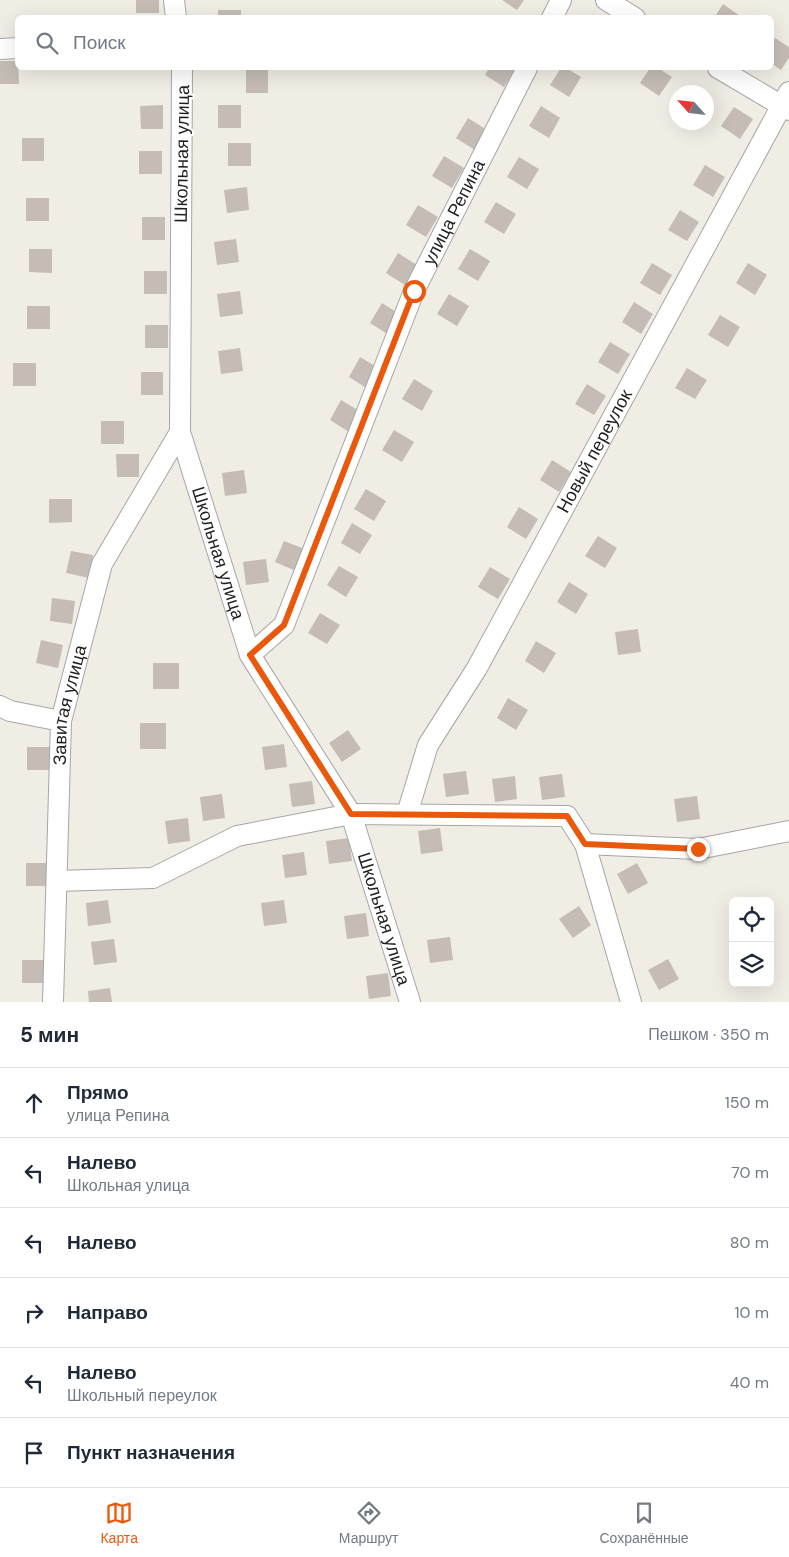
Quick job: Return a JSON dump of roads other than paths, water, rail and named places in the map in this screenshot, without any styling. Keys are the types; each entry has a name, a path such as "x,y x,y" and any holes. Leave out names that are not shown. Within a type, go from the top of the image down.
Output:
{"street":[{"path":"174,0 176,15"},
{"path":"554,15 561,0"},
{"path":"606,0 630,15"},
{"path":"0,49 15,48"},
{"name":"Школьная улица","path":"179,70 180,432 250,655 351,814 410,1002"},
{"name":"улица Репина","path":"250,655 284,625 414,291 526,70"},
{"path":"722,70 786,102"},
{"name":"Новый переулок","path":"407,814 428,746 477,668 786,102"},
{"name":"Завитая улица","path":"53,1002 61,721 102,564 180,432"},
{"path":"0,706 10,711 61,721"},
{"path":"57,880 153,878 237,836 351,814 567,816 585,844 631,1002"},
{"path":"585,844 698,849 789,830"}]}
